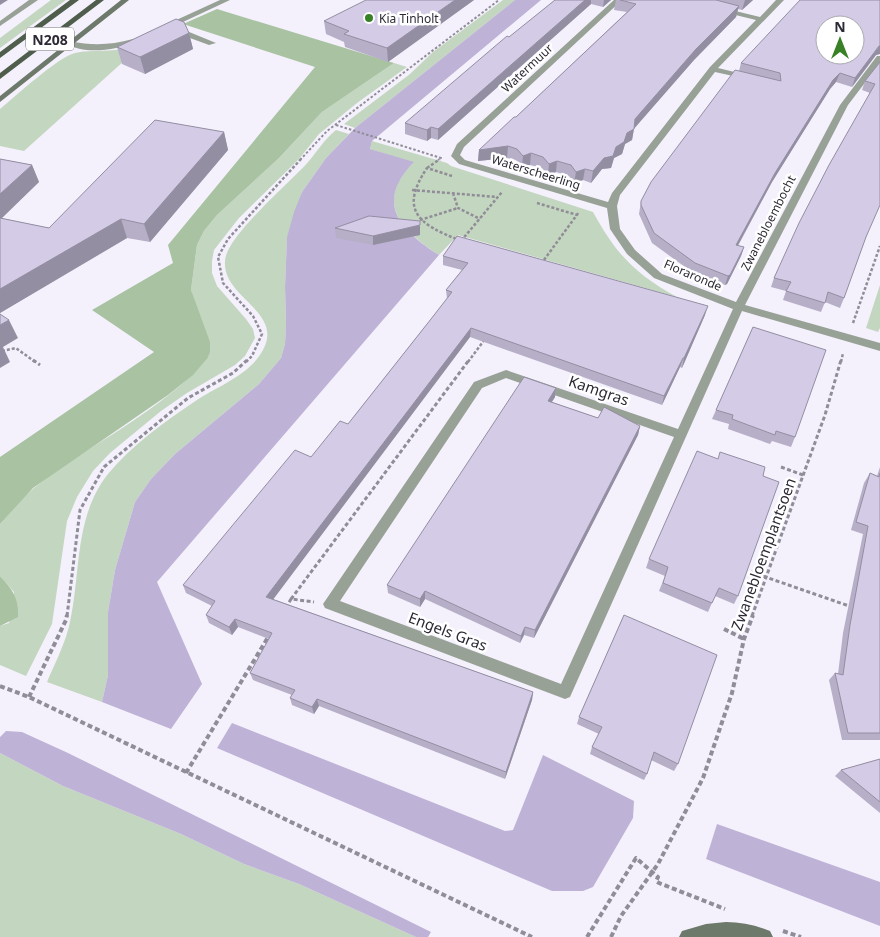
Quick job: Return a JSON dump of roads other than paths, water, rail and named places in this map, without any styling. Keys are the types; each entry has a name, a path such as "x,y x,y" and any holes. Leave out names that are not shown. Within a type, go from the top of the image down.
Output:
{"main road":[{"name":"N208","path":"0,56 75,0"},
{"name":"N208","path":"0,77 100,0"}],"street":[{"path":"0,24 34,0"},
{"path":"0,100 125,0"},
{"path":"159,30 226,0"},
{"name":"Watermuur","path":"455,156 460,146 618,0"},
{"path":"612,206 615,195 713,68 780,0"},
{"path":"714,7 760,19"},
{"path":"168,26 212,43"},
{"path":"70,44 96,49 117,47 143,38"},
{"name":"Zwanebloembocht","path":"681,435 739,307 844,105 880,58"},
{"path":"713,68 757,81"},
{"name":"Waterscheerling","path":"455,156 462,162 612,206"},
{"name":"Floraronde","path":"612,206 615,229 631,252 658,276 739,307 880,347"},
{"name":"Kamgras","path":"330,604 478,385 506,374 681,435"},
{"name":"Engels Gras","path":"330,604 565,692 681,435"},
{"path":"688,937 707,931 770,933"}],"place":[{"name":"Kia Tinholt","path":"369,18"}]}
